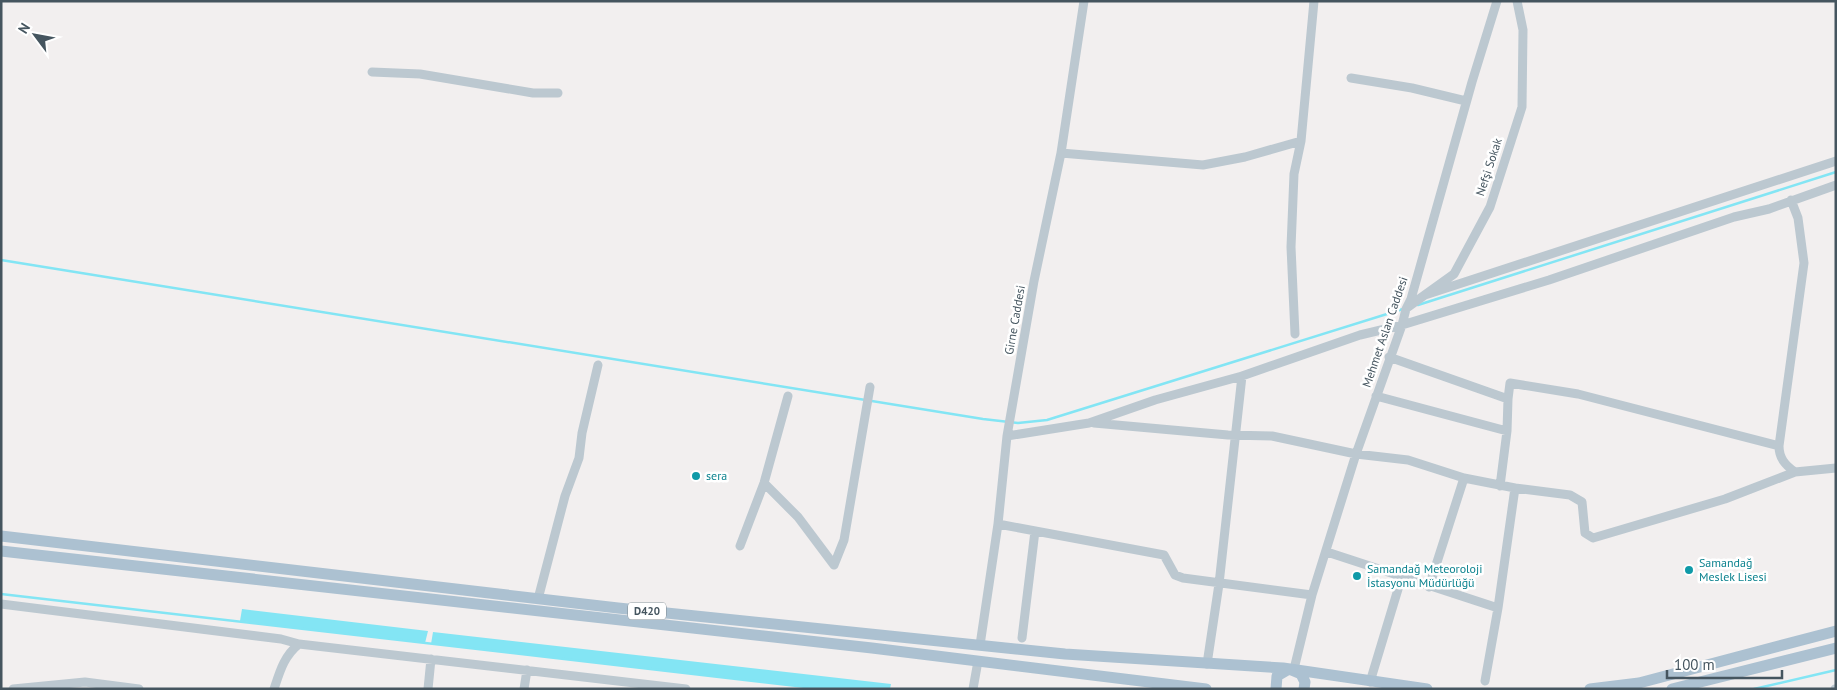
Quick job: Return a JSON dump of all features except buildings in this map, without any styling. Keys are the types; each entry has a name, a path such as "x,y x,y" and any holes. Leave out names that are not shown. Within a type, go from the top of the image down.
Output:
{"main road":[{"name":"D420","path":"1,536 538,599 1065,654 1294,669 1370,682 1427,689"},
{"name":"D420","path":"1,551 978,661 1206,689"},
{"path":"1590,689 1640,683 1836,631"},
{"path":"1672,689 1836,648"},
{"path":"1276,689 1275,681 1280,672 1294,669 1304,678 1304,689"}],"street":[{"name":"Girne Caddesi","path":"980,645 998,524 1007,436 1034,281 1060,153 1084,1"},
{"path":"1295,334 1291,247 1294,174 1301,141 1314,1"},
{"name":"Mehmet Aslan Caddesi","path":"1294,669 1312,595 1327,552 1356,454 1411,299 1466,101 1497,1"},
{"name":"Nefşi Sokak","path":"1406,309 1454,274 1490,207 1522,107 1523,30 1518,1"},
{"path":"372,72 420,74 533,93 558,92"},
{"path":"1350,78 1412,88 1466,101"},
{"path":"1060,153 1203,166 1245,157 1301,141"},
{"path":"1425,295 1836,161"},
{"path":"1007,436 1089,422 1155,400 1242,376 1360,335 1402,326 1836,185"},
{"path":"1791,200 1798,218 1804,263 1779,455 1788,467 1795,472"},
{"path":"1389,358 1508,398"},
{"path":"538,599 565,496 579,458 582,433 598,364"},
{"path":"1207,664 1219,584 1242,376"},
{"path":"1500,486 1507,431 1510,383 1578,394 1780,446"},
{"path":"764,483 798,518 834,565 844,540 870,387"},
{"path":"740,546 764,483 788,396"},
{"path":"1376,396 1507,431"},
{"path":"1089,422 1236,436 1272,436 1356,454 1408,460 1464,478 1500,486 1570,495 1582,502 1585,533 1593,538 1726,499 1795,472 1836,468"},
{"path":"1429,587 1464,478"},
{"path":"1485,681 1498,608 1515,488"},
{"path":"998,524 1164,555 1176,576 1219,584 1312,595"},
{"path":"1022,638 1035,531"},
{"path":"1327,552 1402,576 1429,587 1498,608"},
{"path":"1370,682 1402,576"},
{"path":"1,604 281,639 299,644 527,670 603,684 686,689"},
{"path":"274,689 282,664 290,650 299,644"},
{"path":"428,689 431,659"},
{"path":"973,689 978,661"},
{"path":"524,689 527,670"},
{"path":"13,689 85,682 139,689"}],"water":[{"path":"242,609 428,631 425,643 240,621"},
{"path":"433,632 891,684 890,689 828,689 431,644"}],"waterway":[{"path":"1418,305 1836,172"},
{"path":"1,260 983,419 1018,423 1047,420 1403,309"},
{"path":"1,594 823,689"},
{"path":"1754,689 1836,670"}],"place":[{"name":"sera","path":"696,476"},
{"name":"Samandağ Meslek Lisesi","path":"1689,570"},
{"name":"Samandağ Meteoroloji İstasyonu Müdürlüğü","path":"1357,576"}]}
